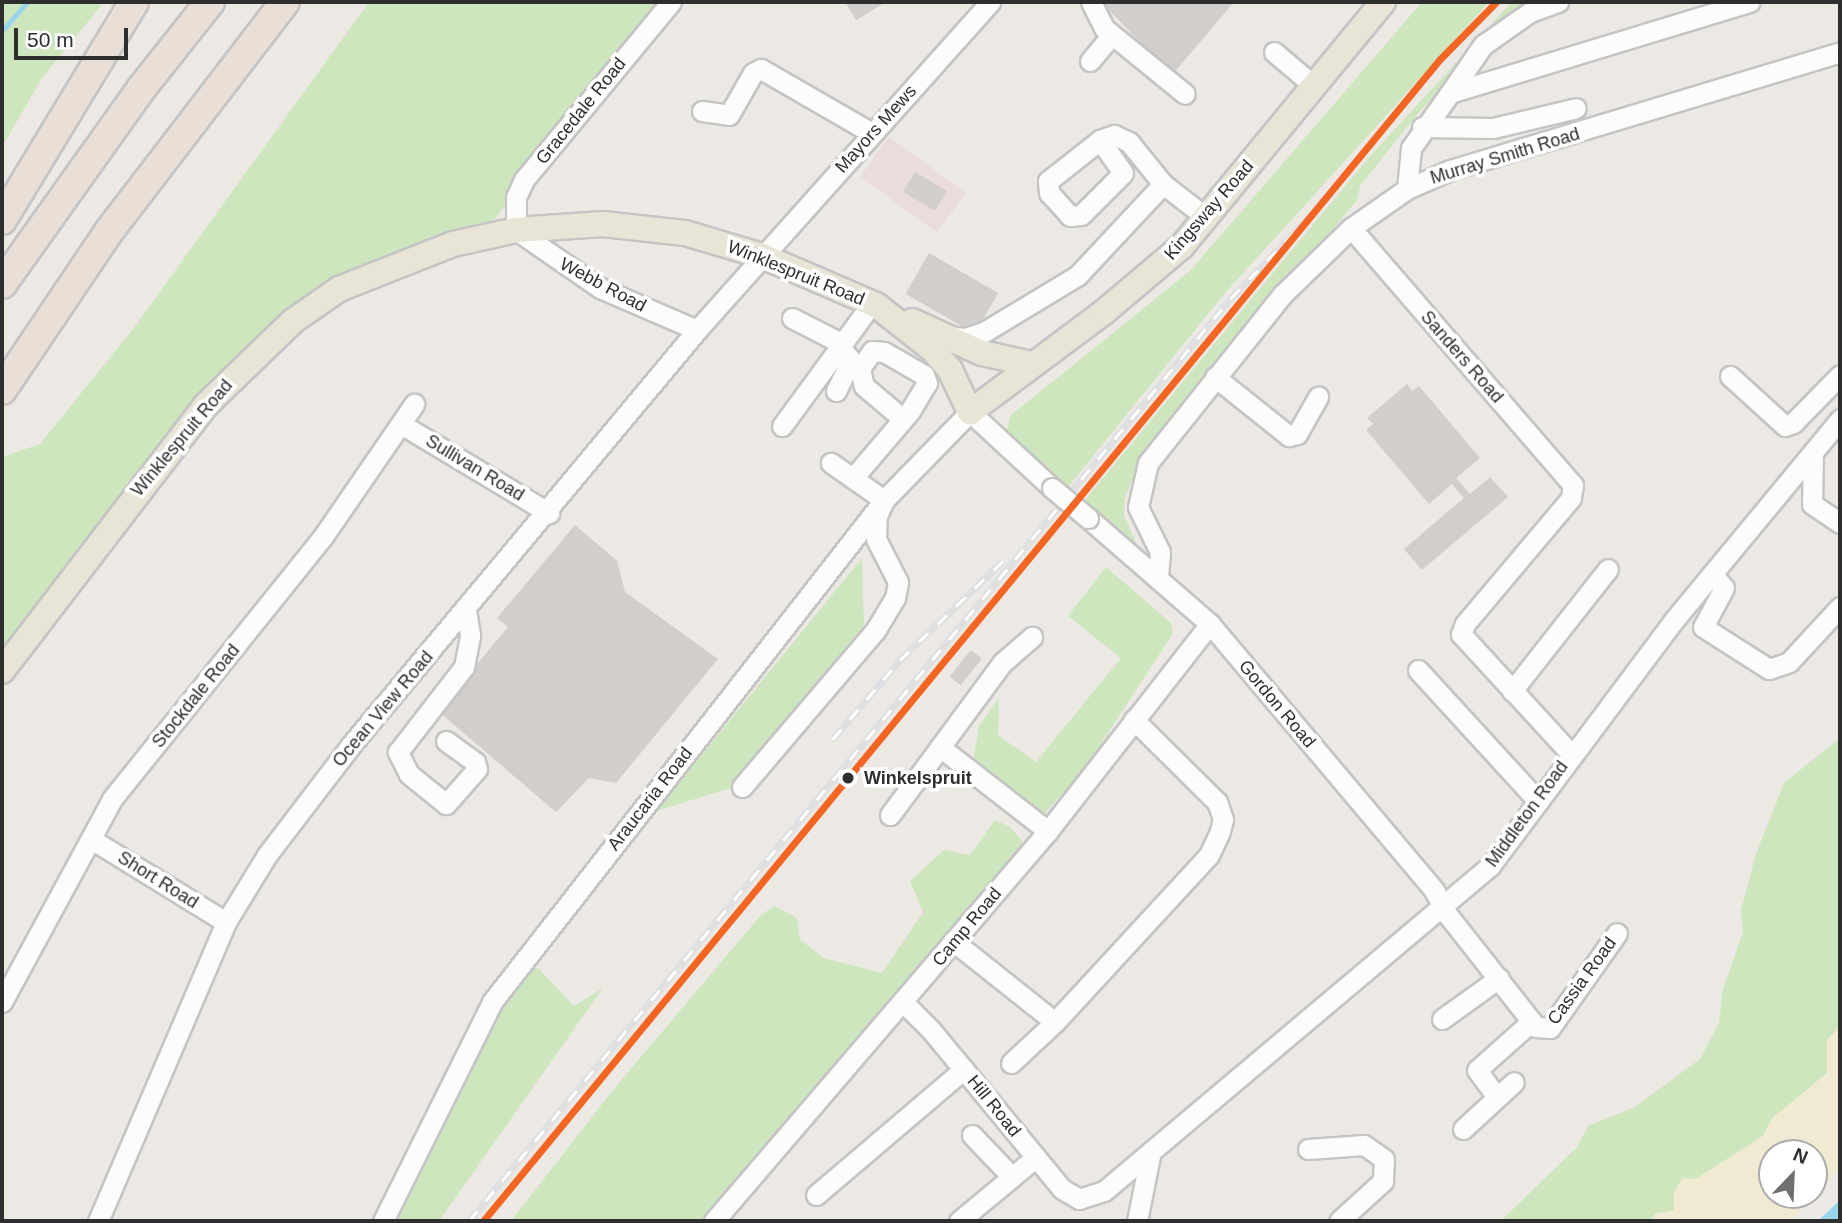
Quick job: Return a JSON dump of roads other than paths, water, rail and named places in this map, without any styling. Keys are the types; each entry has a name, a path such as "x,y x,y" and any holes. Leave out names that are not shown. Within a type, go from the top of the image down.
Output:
{"highway":[{"path":"2,220 134,2"},
{"path":"2,284 133,100 210,2"},
{"path":"2,390 110,230 285,2"}],"main road":[{"name":"Kingsway Road","path":"970,412 1136,287 1207,218 1383,2"},
{"name":"Winklespruit Road","path":"2,671 205,406 293,321 339,289 453,244 516,230 603,224 649,226 762,256 874,304 932,349 950,370 970,412"},
{"path":"874,304 982,353 1032,364"}],"street":[{"name":"Gracedale Road","path":"516,230 516,197 524,180 671,2"},
{"name":"Mayors Mews","path":"762,256 990,2"},
{"path":"1091,2 1097,19 1112,35 1185,94"},
{"path":"1407,189 1409,154 1422,127 1450,93 1483,45 1530,12 1558,2"},
{"path":"1450,93 1749,2"},
{"path":"1090,61 1112,35"},
{"path":"1274,52 1313,85"},
{"name":"Murray Smith Road","path":"1158,576 1160,552 1138,507 1142,477 1159,446 1309,265 1351,228 1407,189 1450,170 1840,52"},
{"path":"702,111 722,117 729,115 753,73 761,69 872,134"},
{"path":"1422,127 1493,128 1576,108"},
{"path":"1100,141 1114,135 1124,138 1163,184 1207,218"},
{"path":"941,334 965,338 984,332 1077,276 1163,184"},
{"name":"Sanders Road","path":"1351,228 1573,485 1572,498 1461,630 1463,637 1512,691"},
{"name":"Webb Road","path":"516,230 600,288 697,330"},
{"name":"Ocean View Road","path":"98,1221 226,922 267,855 351,746 549,513 697,330 762,256"},
{"path":"782,426 840,344 874,304"},
{"path":"792,318 840,344 851,360 836,391"},
{"path":"1730,376 1778,423 1790,426 1840,375"},
{"path":"1215,377 1289,436 1297,434 1318,397"},
{"name":"Stockdale Road","path":"2,1002 112,799 316,546 414,404"},
{"name":"Gordon Road","path":"970,412 1052,488 1158,576 1210,624 1442,903 1539,1026"},
{"name":"Araucaria Road","path":"383,1221 492,1002 884,500 970,412"},
{"path":"853,478 903,419"},
{"name":"Middleton Road","path":"1087,1199 1104,1191 1442,903 1490,866 1571,754 1712,574 1840,419"},
{"name":"Sullivan Road","path":"401,424 549,513"},
{"path":"1813,454 1812,504 1840,523"},
{"path":"742,787 890,608 898,582 876,540 877,516 884,500 831,463"},
{"path":"1571,754 1512,691 1608,569"},
{"path":"1712,574 1724,588 1703,627 1769,669 1789,662 1840,607"},
{"path":"446,741 475,762 477,769 446,804 409,774 398,752 464,667 470,635 466,610"},
{"name":"Camp Road","path":"713,1221 904,1003 953,941 1048,831 1210,624"},
{"path":"890,815 1003,663 1031,637"},
{"path":"1418,670 1538,801"},
{"path":"1012,1063 1055,1022 1209,855 1220,831 1223,818 1217,802 1134,720"},
{"path":"940,747 1048,831"},
{"name":"Short Road","path":"91,839 226,922"},
{"name":"Cassia Road","path":"1496,1096 1477,1070 1539,1026 1617,933"},
{"path":"953,941 1055,1022"},
{"path":"1442,1019 1499,978"},
{"name":"Hill Road","path":"904,1003 964,1069 1068,1194 1087,1199"},
{"path":"816,1195 964,1069"},
{"path":"1463,1129 1514,1082"},
{"path":"972,1135 1012,1177"},
{"path":"1308,1149 1364,1145 1384,1158 1383,1181 1339,1221"},
{"path":"1138,1221 1151,1151"},
{"path":"959,1221 1036,1157"}],"water":[{"path":"1840,1200 1840,1221 1818,1221"}],"waterway":[{"path":"2,31 27,2"}],"railway":[{"path":"469,1221 1231,298 1314,212"},
{"path":"833,739 900,660 1003,561"}],"place":[{"name":"Winkelspruit","path":"848,778"}]}
